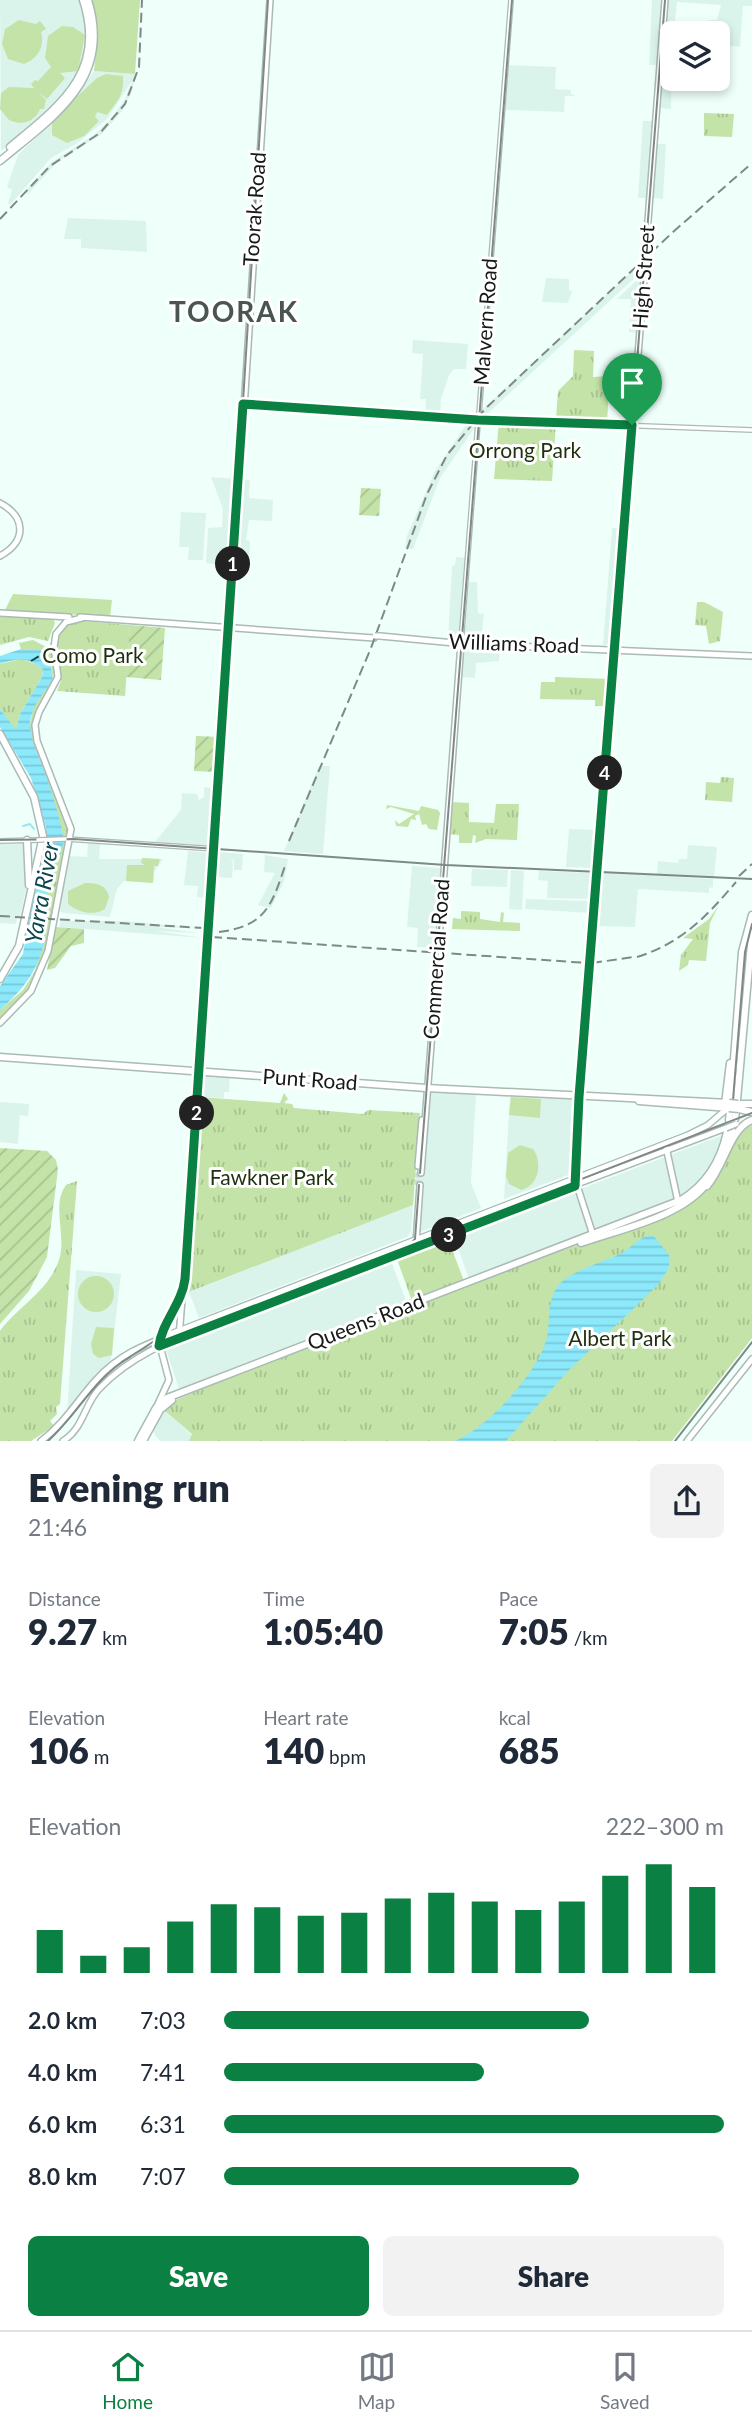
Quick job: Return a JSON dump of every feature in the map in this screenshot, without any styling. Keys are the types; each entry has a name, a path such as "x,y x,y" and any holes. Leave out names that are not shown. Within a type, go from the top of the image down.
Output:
{"highway":[{"path":"0,155 57,107 78,80 90,40 85,0"},
{"path":"0,161 61,110 83,82 94,40 85,0"},
{"path":"0,734 37,802 43,836 19,946 0,979"},
{"path":"0,740 23,780 38,818 39,847 16,940 0,974"},
{"path":"27,840 29,887"},
{"path":"731,1112 742,948 752,915"},
{"path":"731,1112 752,933"},
{"name":"Punt Road","path":"0,1057 426,1088 620,1097 666,1101 731,1112 752,1112"},
{"path":"731,1112 752,1104"},
{"name":"Queens Road","path":"159,1408 167,1398 603,1233 701,1192 721,1162 731,1112"},
{"name":"Queens Road","path":"681,1202 711,1172 731,1112"},
{"path":"701,1192 720,1169 737,1130 750,1120"},
{"name":"Queens Road","path":"159,1408 189,1391"},
{"path":"141,1441 159,1408"}],"main road":[{"name":"Toorak Road","path":"180,1334 216,849 269,0"},
{"name":"Malvern Road","path":"444,854 511,0"},
{"name":"High Street","path":"574,1181 665,0"},
{"path":"243,404 478,420 752,430"},
{"path":"468,419 479,412"},
{"path":"0,503 17,515 21,531 12,547 0,555"},
{"name":"Williams Road","path":"0,613 57,619 82,618"},
{"path":"106,619 113,614"},
{"path":"57,619 69,617"},
{"name":"Williams Road","path":"57,619 69,617 461,643 752,656"},
{"path":"57,619 51,645 58,680"},
{"path":"57,619 54,640 58,680 38,712 35,729 69,822 79,839"},
{"path":"0,1023 29,994 43,970 69,822"},
{"path":"0,841 79,839 216,849"},
{"name":"Commercial Road","path":"420,1173 444,854"},
{"name":"Commercial Road","path":"426,1088 436,955"},
{"path":"63,1441 78,1427 101,1387 130,1363 180,1334 458,1223 707,1135 731,1112"},
{"path":"626,1158 666,1148 731,1112 750,1120"},
{"path":"44,1440 63,1423 106,1370 124,1356 162,1337 180,1334 687,1135"},
{"path":"666,1148 675,1193 681,1202"},
{"path":"574,1181 594,1236"},
{"path":"415,1242 419,1185"},
{"name":"Toorak Road","path":"162,1337 183,1290"},
{"path":"159,1408 170,1380 160,1346 162,1337"},
{"path":"160,1346 172,1377 167,1398"},
{"path":"689,1441 752,1361"}],"shaded area":[{"path":"0,0 79,0 87,33 84,60 72,87 1,151"},
{"path":"652,0 662,0 658,65 649,65"},
{"path":"668,0 752,0 752,6 743,6 740,47 730,46 730,21 709,21 717,20 721,5 677,2 675,21 666,21"},
{"path":"508,65 556,67 555,89 571,90 571,94 576,96 565,96 564,112 505,110"},
{"path":"94,71 135,74 132,92 122,111 102,134 58,161 28,194 25,191 52,162 94,135 109,121 124,101 134,78 107,119 76,144 51,158 10,205 8,203 12,190 7,187 18,155 69,105"},
{"path":"661,91 671,91 671,109 660,108"},
{"path":"643,121 653,121 647,198 638,198"},
{"path":"657,144 666,144 663,199 653,198"},
{"path":"68,218 146,221 147,252 81,248 81,239 64,239"},
{"path":"642,262 640,273 484,417 482,410"},
{"path":"546,278 569,279 569,290 572,291 568,303 542,302"},
{"path":"636,281 641,281 637,333 629,332 631,299 617,299"},
{"path":"413,340 468,344 466,369 454,369 449,375 441,399 440,415 425,414 426,399 420,399 423,354 412,353"},
{"path":"468,422 475,427 440,478 413,549 405,548 407,536 435,471"},
{"path":"211,477 250,480 249,498 273,500 272,521 249,520 246,540 250,541 249,562 246,562 245,569 206,563 208,528 222,527 223,509"},
{"path":"181,512 206,513 203,560 188,560 189,547 179,547"},
{"path":"620,518 623,518 612,644 603,645 612,528 619,528"},
{"path":"456,557 466,558 459,641 448,640 452,566 455,565"},
{"path":"469,582 477,582 478,613 484,614 481,641 464,640"},
{"path":"464,646 500,648 499,661 476,663 475,678 461,677"},
{"path":"319,766 330,766 323,854 284,851"},
{"path":"204,787 217,789 213,846 154,843 181,810 182,793 197,794 199,800 204,797"},
{"path":"569,829 597,830 594,868 566,867"},
{"path":"27,843 29,876 20,916 12,916 17,917 16,924 0,923 0,844"},
{"path":"88,843 100,844 99,859 163,859 154,872 153,883 124,881 117,889 110,917 63,913 59,910 70,856 87,857"},
{"path":"688,845 717,847 714,877 657,874 658,861 678,863 679,859 687,859"},
{"path":"188,851 211,853 209,898 197,897 198,886 184,885"},
{"path":"218,852 243,854 242,870 234,870 234,860 229,859 233,861 232,878 216,877"},
{"path":"265,855 288,859 284,881 271,908 258,905 275,873 264,872"},
{"path":"412,866 440,868 434,948 417,947 418,928 407,927"},
{"path":"472,869 508,870 507,887 471,886"},
{"path":"511,870 524,871 522,910 509,909"},
{"path":"539,871 593,873 592,899 547,898 548,881 538,880"},
{"path":"600,872 713,879 713,887 709,888 709,893 638,889 635,927 595,926"},
{"path":"526,899 591,901 591,913 525,909"},
{"path":"61,921 124,921 199,928 156,927 199,933 156,931 204,938 59,927"},
{"path":"201,1075 230,1077 229,1092 224,1092 224,1098 200,1097"},
{"path":"430,1091 476,1094 471,1183 481,1208 420,1232 423,1187 415,1185 416,1172 424,1172"},
{"path":"510,1095 576,1098 571,1174 504,1199"},
{"path":"0,1102 29,1104 28,1116 20,1115 18,1144 0,1142"},
{"path":"723,1135 714,1162 701,1182 682,1198 469,1279 454,1237"},
{"path":"413,1205 411,1232 407,1237 199,1318 189,1292"},
{"path":"391,1261 407,1303 179,1389 166,1350"},
{"path":"76,1270 121,1274 111,1360 91,1380 67,1414"},
{"path":"164,1410 192,1435 189,1441 160,1441 155,1435 153,1429"}],"green space":[{"path":"92,0 140,0 135,74 94,71 98,30"},
{"path":"19,20 36,24 40,21 46,29 41,32 40,51 24,64 8,59 2,44 5,29"},
{"path":"62,26 73,27 85,35 78,71 60,73 65,78 47,99 38,92 46,100 44,109 40,109 31,120 19,123 9,120 0,109 1,93 9,87 34,88 31,84 35,80 38,81 51,67 45,58 48,36"},
{"path":"106,74 123,76 121,93 107,115 97,112 95,117 99,121 84,136 67,143 52,135 52,120 97,78"},
{"path":"704,113 734,114 732,137 704,136"},
{"path":"574,350 594,351 593,377 610,376 607,421 556,419 558,391 573,376"},
{"name":"Orrong Park","path":"499,421 556,423 552,481 494,479"},
{"path":"361,488 381,489 379,516 359,515"},
{"path":"13,594 112,600 110,617 5,610"},
{"path":"697,602 704,602 723,612 720,641 709,644 706,626 695,625"},
{"path":"0,616 53,619 55,623 48,641 29,637 0,645"},
{"name":"Como Park","path":"71,620 130,625 125,696 57,691 61,681 57,633"},
{"path":"130,625 165,628 161,680 126,677"},
{"path":"33,640 48,648 53,661 53,678 51,664 44,651 21,649 19,643"},
{"path":"21,659 36,664 43,670 42,677 20,714 16,731 0,709 0,664"},
{"path":"555,677 610,679 607,706 595,706 595,700 540,699 541,682 555,682"},
{"path":"51,683 34,715 34,739 64,811 68,837 66,858 49,937 34,981 27,994 0,1020 0,1010 23,990 35,971 48,908 46,888 63,840 46,777 29,736 32,711 39,696"},
{"path":"196,736 220,737 217,772 194,771"},
{"path":"721,777 734,778 732,802 705,800 706,782 720,783"},
{"path":"451,802 469,803 469,822 494,823 496,804 519,804 517,840 486,839 475,843 476,836 473,835 472,843 459,843 459,835 448,834"},
{"path":"387,805 419,811 421,806 438,810 440,813 437,830 429,829 426,824 422,825 419,814 415,816 416,820 411,819 408,827 396,826 395,820 399,824 414,814 391,807 386,809"},
{"path":"142,858 160,859 158,866 154,866 153,883 126,881 127,865 145,865 141,863"},
{"path":"85,883 97,884 106,889 109,897 105,909 86,912 68,904 68,891"},
{"path":"719,905 710,923 706,961 689,960 688,965 679,971 681,955 693,939 683,938 709,919"},
{"path":"461,911 480,912 480,919 500,922 501,912 504,913 503,922 520,923 520,931 452,929 453,918 461,919"},
{"path":"55,927 84,929 84,943 71,946 55,968 47,970"},
{"name":"Fawkner Park","path":"284,1093 288,1099 284,1103 292,1104 294,1108 363,1114 368,1110 420,1113 413,1205 186,1293 200,1097 280,1103"},
{"path":"511,1097 541,1099 540,1118 509,1115"},
{"name":"Albert Park","path":"752,1125 752,1338 672,1441 189,1441 192,1434 164,1410 178,1399 228,1378 534,1260 680,1209 707,1189 737,1133"},
{"path":"520,1145 533,1149 538,1160 535,1179 527,1188 521,1190 509,1184 506,1176 508,1153"},
{"path":"0,1148 47,1151 56,1160 58,1169 47,1257 29,1291 0,1324"},
{"path":"77,1181 60,1404 56,1407 57,1414 50,1421 54,1426 31,1441 0,1441 0,1331 41,1290 54,1271 61,1251 59,1211 62,1193 66,1185"},
{"path":"448,1239 464,1281 412,1301 397,1259"},
{"path":"96,1276 108,1282 114,1294 108,1306 96,1312 84,1306 78,1294 84,1282"},
{"path":"96,1327 114,1328 112,1355 99,1358 93,1354 91,1344"}],"water":[{"name":"Yarra River","path":"21,649 42,650 50,659 53,681 35,706 30,726 57,812 63,841 47,886 47,924 41,953 30,977 0,1010 0,986 23,954 32,899 47,846 46,827 31,778 0,727 0,709 16,730 20,714 42,677 43,670 28,661 17,660 0,664 0,656"},
{"path":"653,1235 669,1255 669,1268 658,1285 568,1371 506,1441 455,1441 481,1425 508,1400 531,1371 545,1344 551,1300 558,1286 579,1271 620,1254 640,1239"}],"waterway":[{"name":"Yarra River","path":"23,826 30,824 34,829"}],"ferry route":[{"path":"31,661 44,653"}],"tunnel":[{"path":"417,1185 418,1172"}],"tram line":[{"path":"122,1362 162,1336 179,1307 184,1283 215,852 268,0"},
{"path":"420,1173 512,0"},
{"path":"568,1184 574,1177 665,0"},
{"path":"0,840 74,839 446,865 752,879"},
{"path":"733,1100 745,952 752,924"},
{"path":"158,1343 752,1113"},
{"path":"409,1246 415,1239 419,1185"},
{"path":"675,1441 752,1342"},
{"path":"48,1441 106,1375 130,1357"}],"railway":[{"path":"0,219 50,166 100,133 125,104 139,67 142,0"},
{"path":"289,841 371,648 427,494 447,455 485,409 673,232 752,163"},
{"path":"219,932 248,924 265,911 286,863"},
{"path":"739,876 752,864"},
{"path":"637,957 667,944 692,927 736,882"},
{"path":"0,916 204,928"},
{"path":"212,937 587,963"},
{"path":"592,963 634,957"}],"district":[{"name":"TOORAK","path":"234,312"}],"route":[{"path":"243,404 377,411 478,420 632,425 573,1176 575,1186 159,1346 160,1337 178,1304 185,1279 216,849 243,404"}]}
